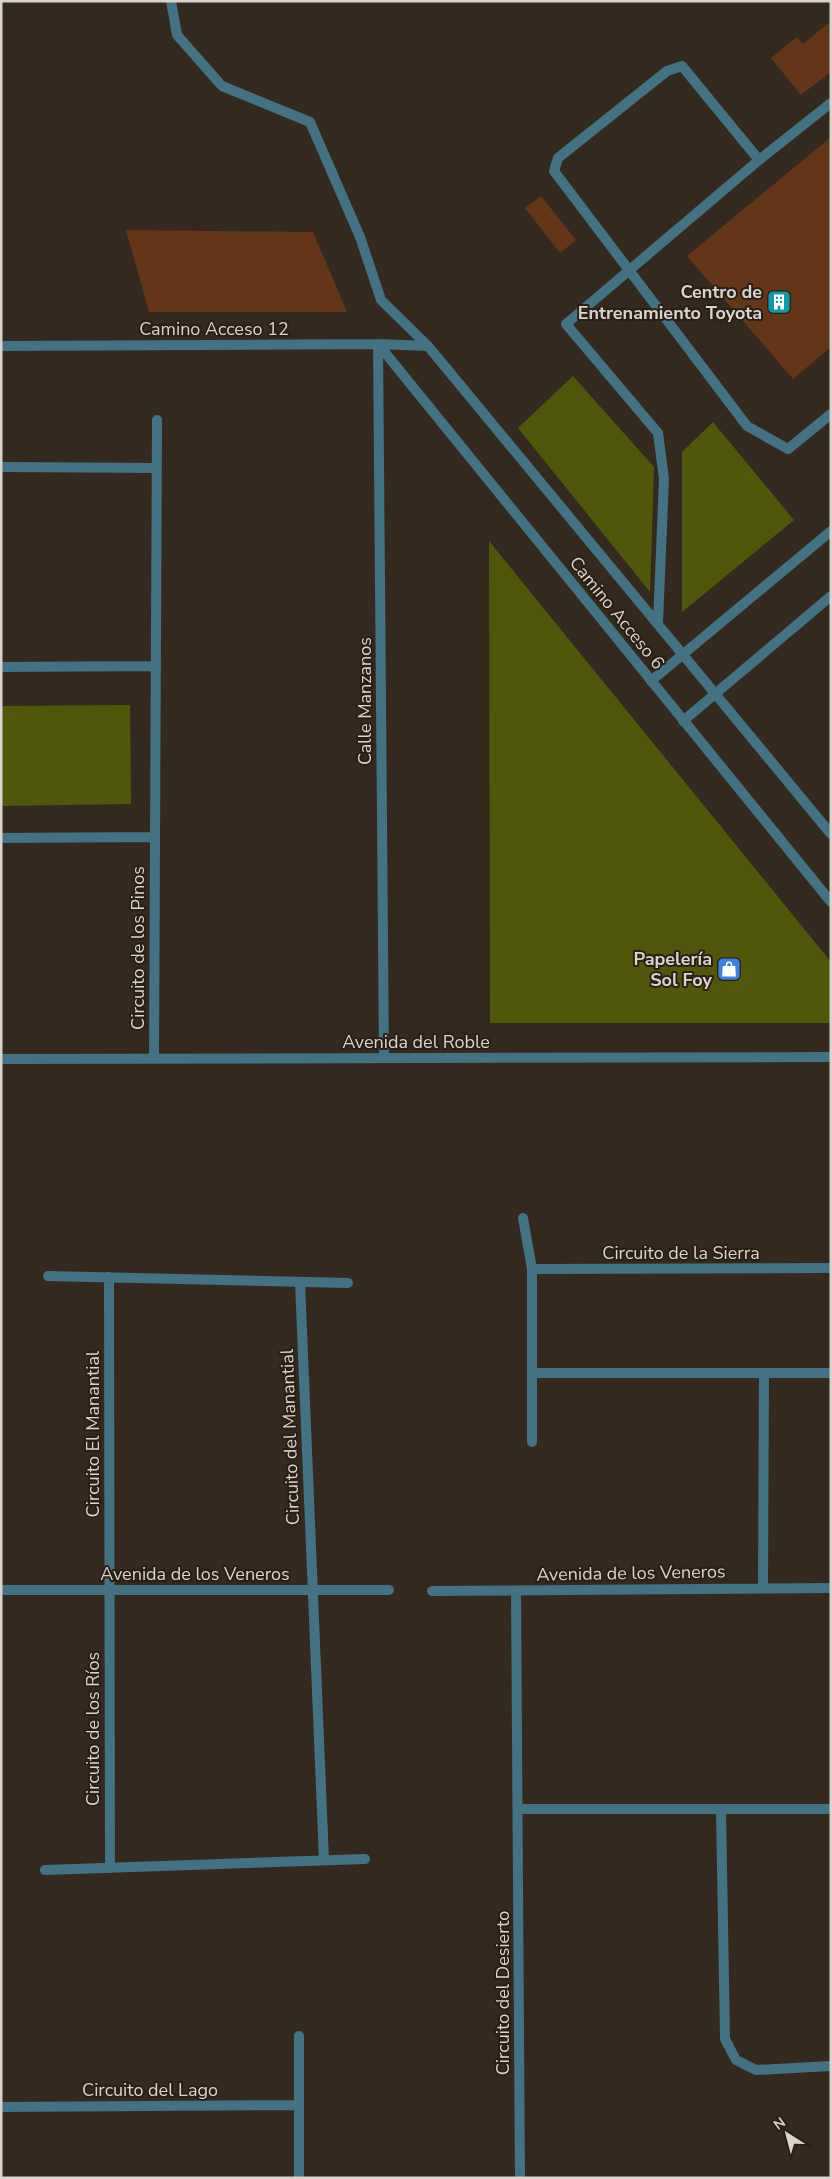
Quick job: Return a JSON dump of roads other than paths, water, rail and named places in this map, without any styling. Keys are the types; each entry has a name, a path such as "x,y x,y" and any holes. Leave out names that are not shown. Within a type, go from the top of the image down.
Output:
{"street":[{"name":"Camino Acceso 6","path":"171,1 177,35 222,86 310,122 360,237 381,300 428,346 831,834"},
{"path":"759,160 682,66 667,70 558,158 554,171 748,426 788,449 831,414"},
{"path":"658,623 664,478 658,433 566,324 759,160 831,103"},
{"name":"Camino Acceso 6","path":"378,344 831,902"},
{"name":"Camino Acceso 12","path":"1,346 378,344 428,346"},
{"name":"Calle Manzanos","path":"378,344 384,1058"},
{"name":"Circuito de los Pinos","path":"154,1058 157,420"},
{"path":"1,467 157,468"},
{"path":"651,681 831,531"},
{"path":"683,721 831,596"},
{"path":"1,667 156,666"},
{"path":"1,838 155,837"},
{"name":"Avenida del Roble","path":"1,1059 831,1057"},
{"path":"523,1218 532,1270 532,1442"},
{"name":"Circuito de la Sierra","path":"532,1270 831,1268"},
{"path":"48,1276 348,1283"},
{"name":"Circuito El Manantial","path":"109,1277 109,1590"},
{"name":"Circuito del Manantial","path":"300,1282 313,1590"},
{"path":"532,1373 831,1373"},
{"path":"763,1588 764,1373"},
{"name":"Avenida de los Veneros","path":"432,1591 831,1588"},
{"name":"Avenida de los Veneros","path":"1,1590 389,1590"},
{"name":"Circuito de los Ríos","path":"109,1590 110,1868"},
{"path":"313,1590 324,1860"},
{"name":"Circuito del Desierto","path":"516,1591 520,2178"},
{"path":"518,1809 831,1809"},
{"path":"722,1809 725,2039 736,2060 756,2070 831,2066"},
{"path":"45,1870 365,1859"},
{"path":"299,2036 299,2178"},
{"name":"Circuito del Lago","path":"1,2107 299,2105"}],"place":[{"name":"Centro de Entrenamiento Toyota","path":"779,302"},
{"name":"Papelería Sol Foy","path":"729,969"}]}
